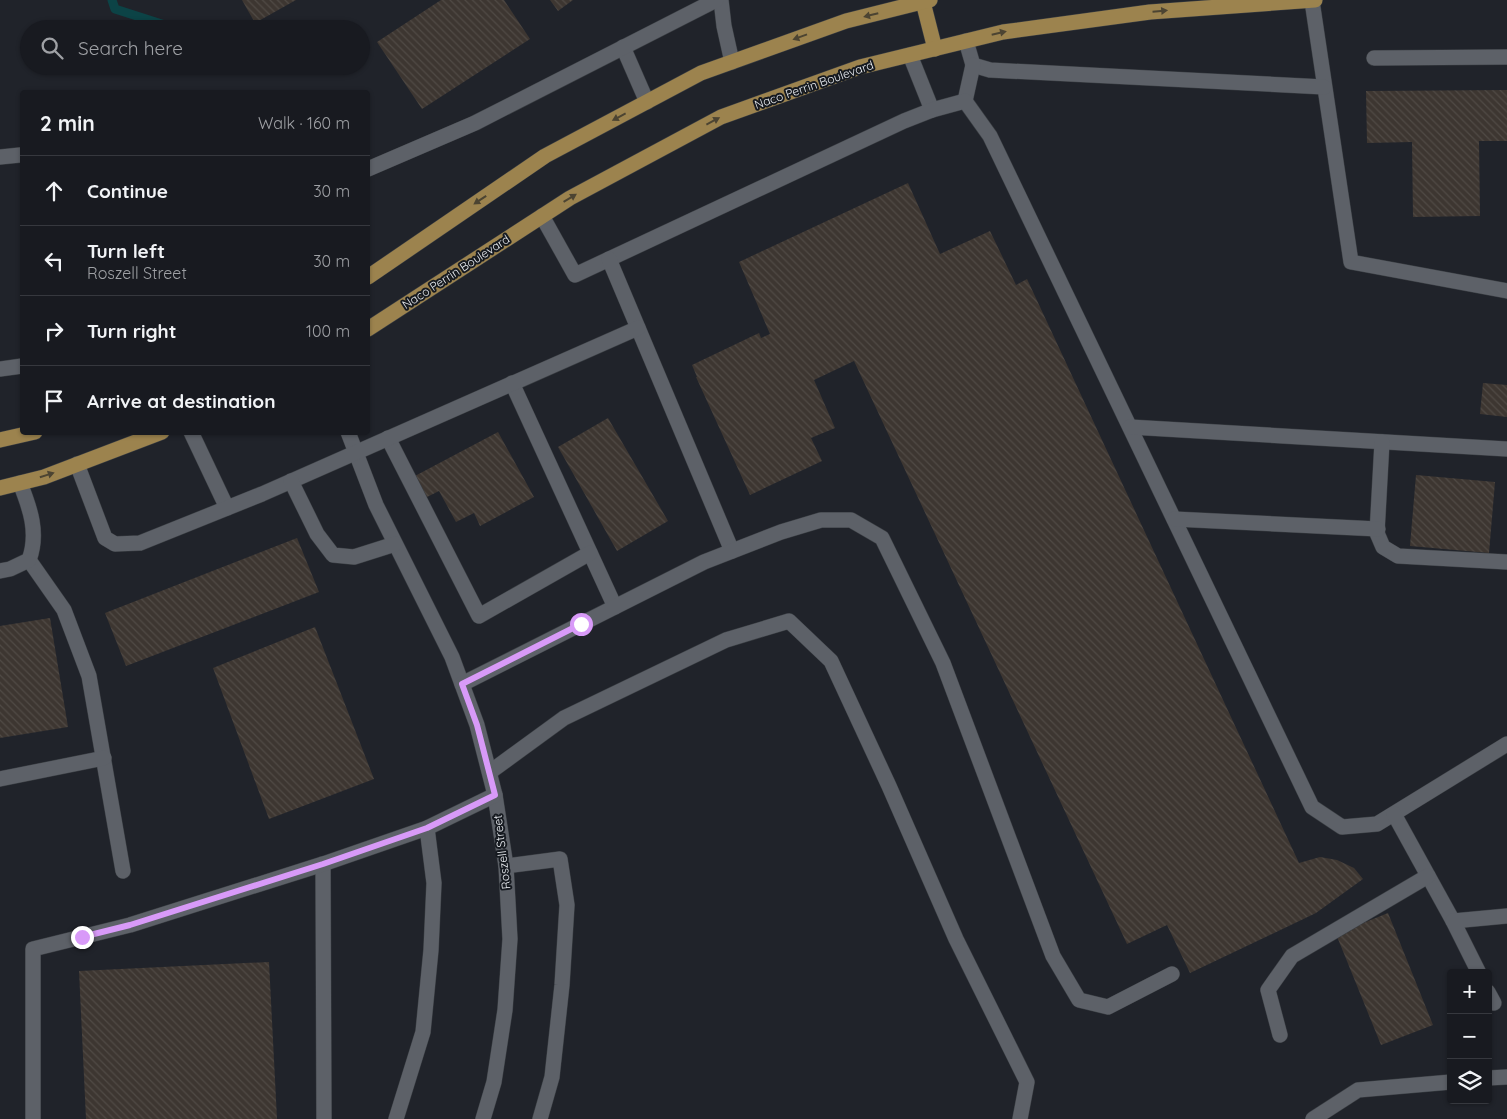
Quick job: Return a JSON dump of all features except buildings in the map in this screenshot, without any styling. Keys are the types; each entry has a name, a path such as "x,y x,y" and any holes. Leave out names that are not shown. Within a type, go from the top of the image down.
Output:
{"main road":[{"name":"Naco Perrin Boulevard","path":"370,328 570,198 721,117 860,67 1003,32 1150,12 1313,0"},
{"path":"370,276 545,156 701,73 893,4 926,1 934,49"},
{"path":"0,440 22,435"},
{"path":"0,488 44,477 154,435"}],"street":[{"path":"370,168 475,123 716,0"},
{"path":"721,0 724,26 732,62"},
{"path":"1313,0 1324,87 1351,262 1507,291"},
{"path":"966,41 973,65 965,101 990,136 1312,807 1342,828 1377,824 1507,744"},
{"path":"623,47 647,102"},
{"path":"910,55 932,110"},
{"path":"1374,58 1507,57"},
{"path":"973,65 990,70 1324,87"},
{"path":"542,216 575,275 895,126 932,110 965,101"},
{"path":"0,157 20,155"},
{"path":"609,259 732,551"},
{"path":"77,464 105,538 116,544 140,543 291,481 638,328"},
{"path":"0,369 20,366"},
{"path":"512,383 615,607"},
{"path":"1130,427 1507,449"},
{"path":"192,435 227,508"},
{"name":"Roszell Street","path":"349,435 376,505 452,657 477,725 495,795 506,866 510,938 505,1010 494,1082 483,1119"},
{"path":"388,438 479,616 590,553"},
{"path":"1382,442 1377,533 1383,547 1398,556 1507,562"},
{"path":"291,481 317,534 333,554 354,557 395,544"},
{"path":"0,571 10,569 29,560 34,546 30,510 20,483"},
{"path":"1174,519 1378,529"},
{"path":"462,684 704,562 780,532 821,520 851,520 882,538 944,663 1053,956 1079,1000 1108,1006 1172,974"},
{"path":"29,560 64,610 89,676 124,871"},
{"path":"490,772 564,718 726,640 789,621 831,661 889,786 956,939 1027,1082 1020,1119"},
{"path":"0,779 104,758"},
{"path":"33,1119 33,949 130,925 323,864 427,828 495,795"},
{"path":"1394,814 1453,921 1477,969"},
{"path":"396,1119 422,1032 431,950 434,883 427,828"},
{"path":"506,866 560,859 567,905 562,986 552,1077 540,1119"},
{"path":"323,864 324,1119"},
{"path":"1280,1035 1268,990 1292,956 1428,876"},
{"path":"1453,921 1507,916"},
{"path":"1492,1078 1507,1077"},
{"path":"1313,1119 1358,1090 1447,1082"}],"waterway":[{"path":"112,0 115,9 149,20"}],"route":[{"path":"82,937 130,925 323,864 427,828 495,795 477,725 462,684 581,624"}]}
